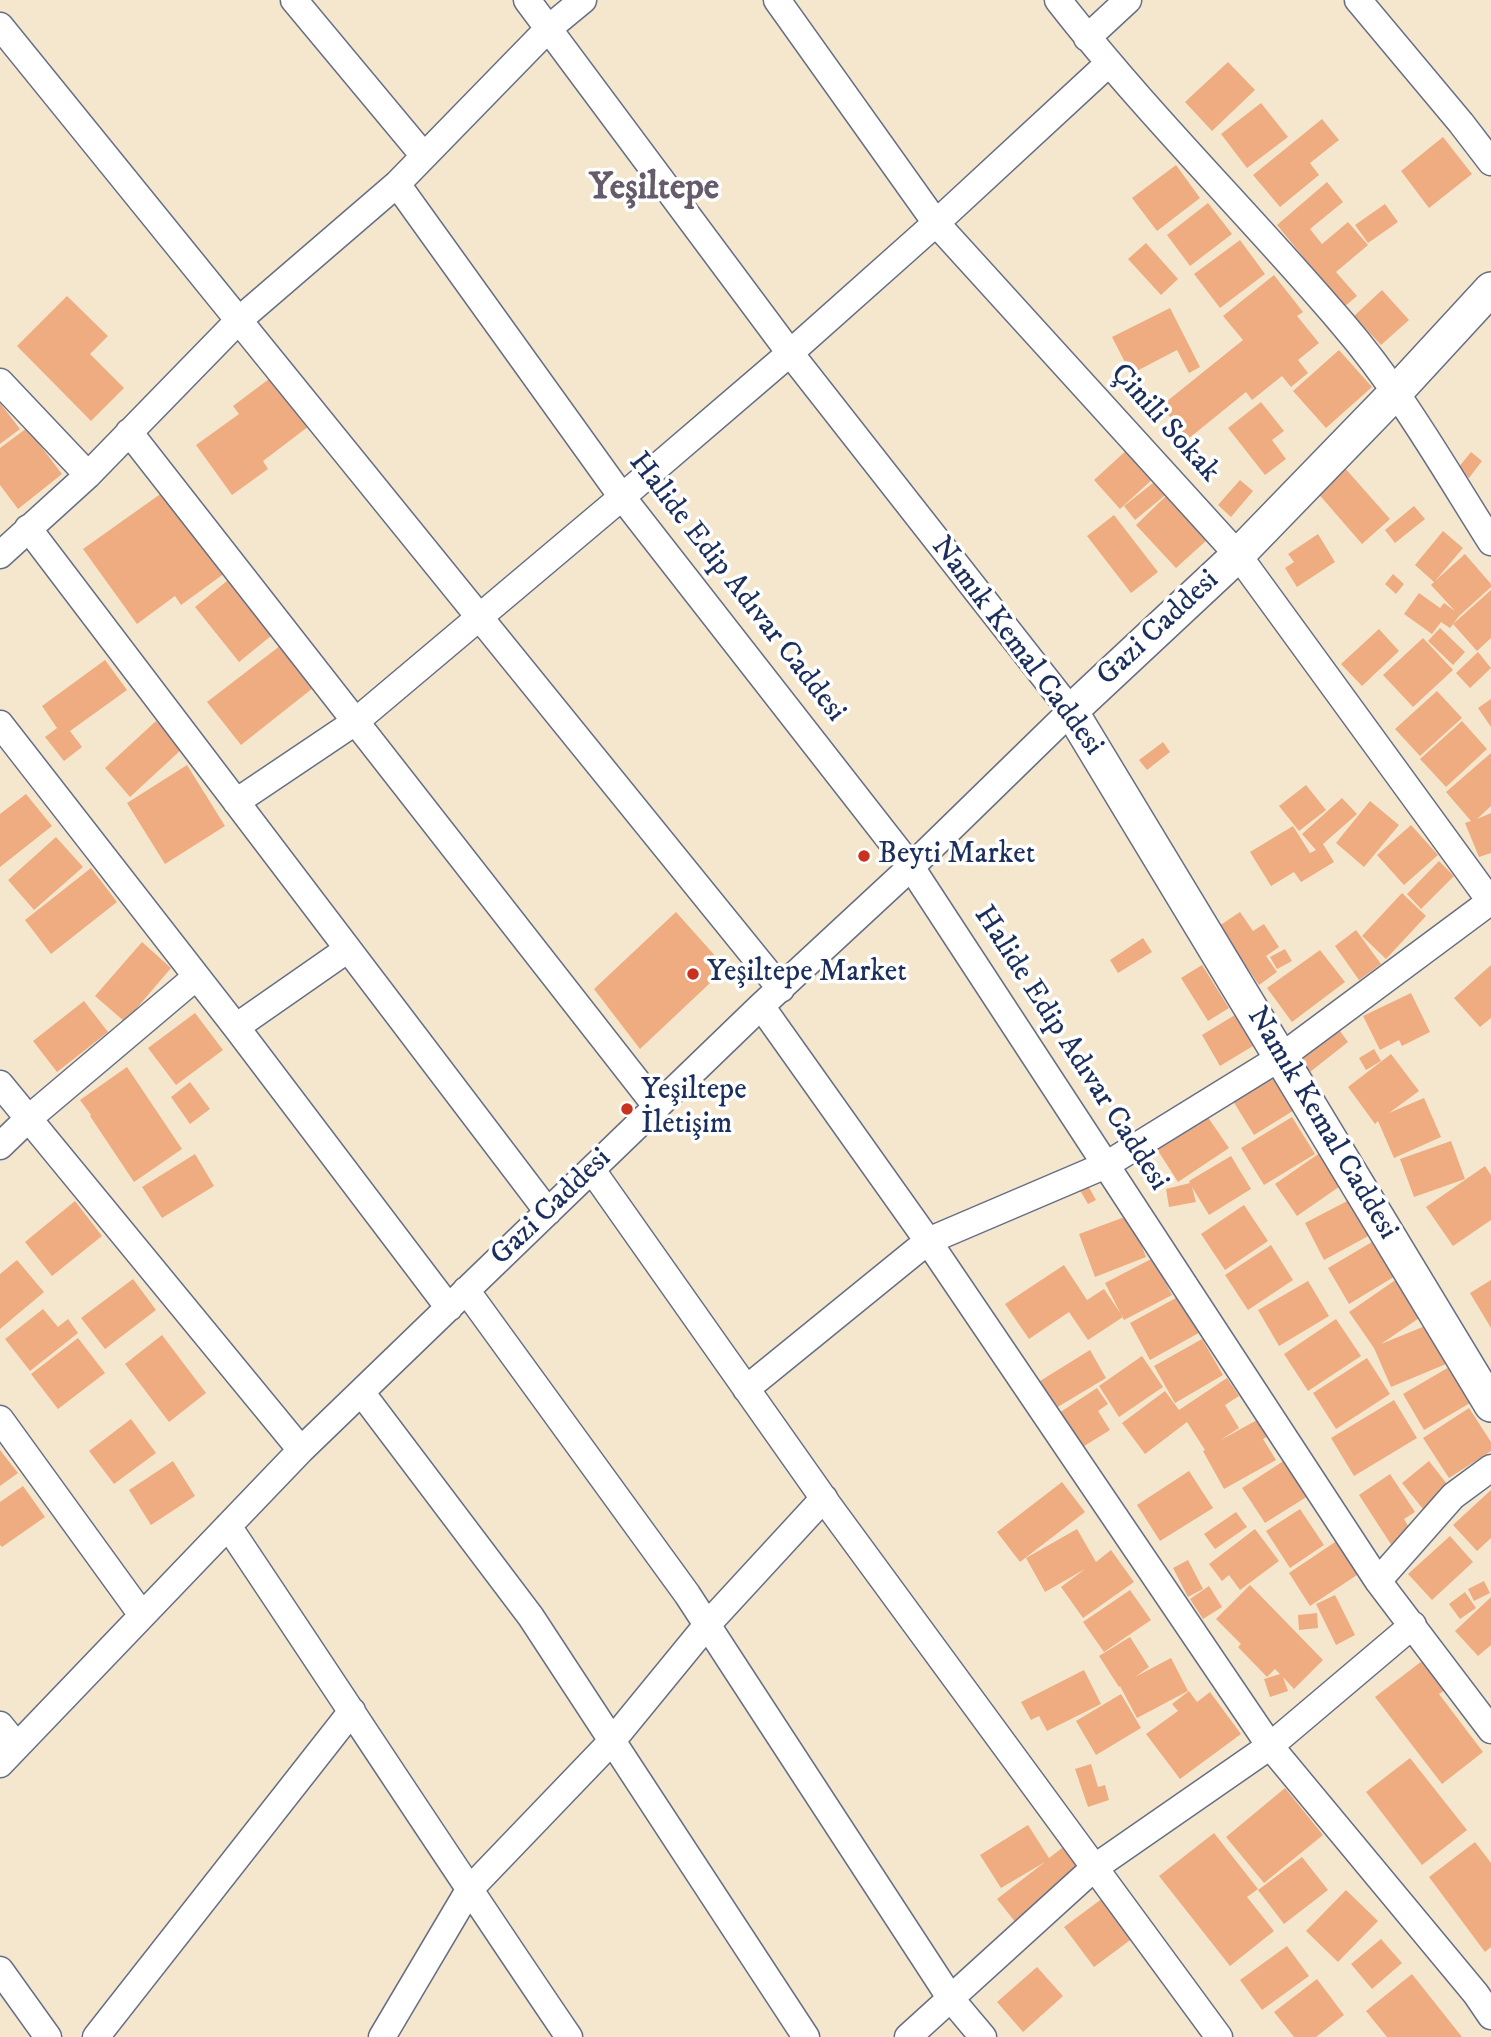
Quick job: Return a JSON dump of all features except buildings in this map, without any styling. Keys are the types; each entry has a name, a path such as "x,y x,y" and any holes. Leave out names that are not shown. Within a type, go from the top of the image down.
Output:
{"street":[{"path":"294,0 424,156"},
{"name":"Namık Kemal Caddesi","path":"527,0 790,353 1070,711 1491,1405"},
{"path":"0,555 88,475 239,320 397,184 549,28 583,0"},
{"name":"Çinili Sokak","path":"777,0 936,223 1238,555 1491,901"},
{"path":"1058,0 1108,64 1343,324 1396,392 1491,542"},
{"path":"1087,38 1128,0"},
{"path":"1358,0 1491,162"},
{"path":"0,26 781,989"},
{"path":"236,802 355,722 622,497 936,223 1108,64"},
{"name":"Halide Edip Adıvar Caddesi","path":"397,184 622,497 911,867 1378,1581 1491,1730"},
{"name":"Gazi Caddesi","path":"9,1755 301,1450 761,1006 1238,555 1396,392 1491,289"},
{"path":"0,382 88,475"},
{"path":"130,432 657,1107"},
{"path":"28,528 548,1212"},
{"path":"0,724 196,977 457,1299 687,1594 951,1999 982,2037"},
{"path":"746,1389 928,1241 1106,1165 1281,1057 1491,901"},
{"path":"236,1027 348,949"},
{"path":"0,1146 28,1119 196,977"},
{"path":"761,1006 928,1241 1270,1746 1486,1998"},
{"path":"0,1084 301,1450"},
{"path":"592,1170 824,1498 1219,2037"},
{"path":"360,1392 531,1617 806,2037"},
{"path":"0,1419 142,1615"},
{"path":"1378,1581 1453,1496 1491,1468"},
{"path":"382,2037 469,1889 612,1741 707,1625 824,1498"},
{"path":"228,1526 569,2037"},
{"path":"908,2037 1094,1868 1270,1746 1413,1625"},
{"path":"96,2037 352,1710"},
{"path":"0,1725 9,1755"},
{"path":"0,1970 48,2037"}],"place":[{"name":"Beyti Market","path":"864,856"},
{"name":"Yeşiltepe Market","path":"693,974"},
{"name":"Yeşiltepe İletişim","path":"627,1109"}],"district":[{"name":"Yeşiltepe","path":"654,190"}]}
